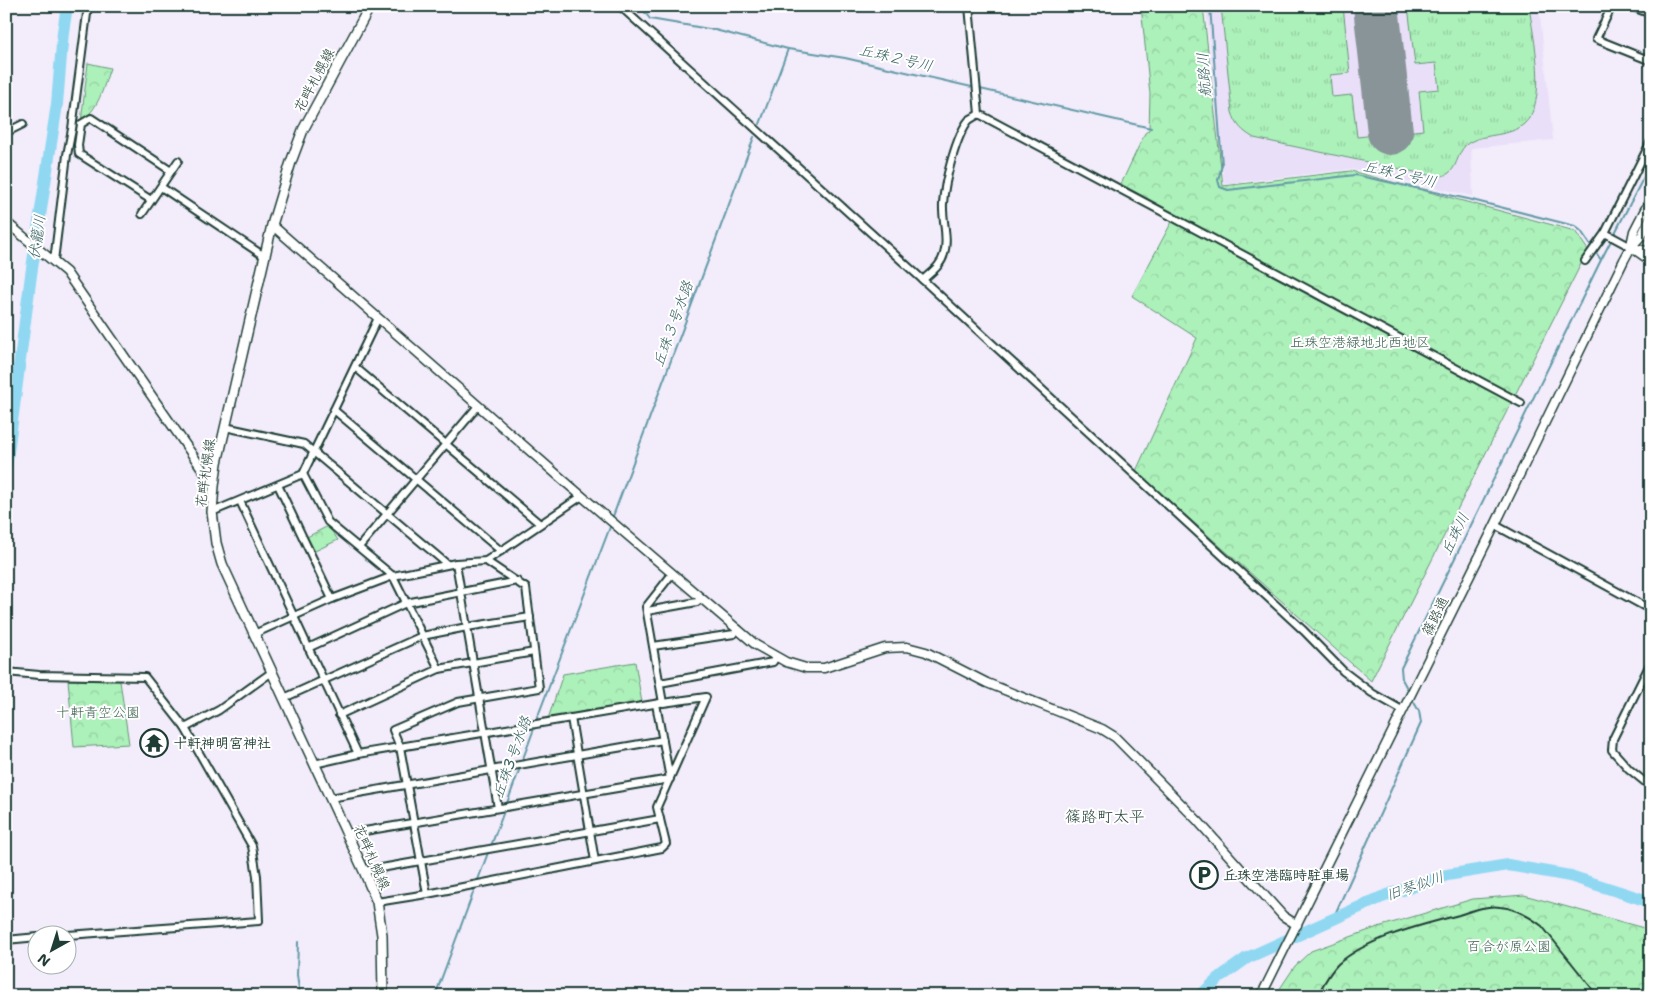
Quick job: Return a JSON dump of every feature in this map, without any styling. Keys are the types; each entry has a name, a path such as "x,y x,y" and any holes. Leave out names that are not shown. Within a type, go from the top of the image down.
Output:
{"main road":[{"name":"花畔札幌線","path":"370,6 303,130 290,162 264,256 214,486 212,512 216,543 222,564 377,902 382,935 383,996"}],"street":[{"path":"53,259 88,6"},
{"path":"620,6 923,280 1304,631 1343,671 1372,693 1404,706"},
{"path":"969,6 979,114"},
{"path":"1612,6 1596,39 1651,61"},
{"path":"1630,6 1651,14"},
{"path":"923,280 940,264 945,253 946,234 942,206 946,183 961,133 970,119 979,114"},
{"path":"979,114 1521,403"},
{"path":"151,200 79,154 78,145 81,124 91,118 171,172"},
{"path":"6,134 23,124"},
{"path":"1585,261 1606,234 1651,141"},
{"path":"142,214 178,161"},
{"path":"161,187 264,256"},
{"name":"篠路通","path":"1261,996 1631,247 1634,231 1651,198"},
{"name":"篠路通","path":"1631,247 1642,235 1651,216"},
{"path":"6,222 16,232 53,259 66,272 214,486"},
{"path":"272,225 478,406 756,645 776,657 806,668 824,668 885,648 907,647 926,652 987,683 1102,729 1115,737 1198,821 1283,916 1297,926"},
{"path":"1606,234 1631,247 1651,261"},
{"path":"1631,247 1651,252"},
{"path":"212,512 303,474 378,318"},
{"path":"355,367 540,524"},
{"path":"359,547 478,406"},
{"path":"334,410 501,551"},
{"path":"226,427 304,444 447,564"},
{"path":"303,474 328,522 393,576 440,669"},
{"path":"278,485 332,599"},
{"path":"254,634 332,599 393,576 447,564 486,561 582,496"},
{"path":"240,501 358,754"},
{"path":"1495,525 1651,610"},
{"path":"427,894 400,747 393,730 458,702 539,688 526,588 486,561"},
{"path":"456,563 492,769 503,808"},
{"path":"670,779 659,703 660,683 646,607 672,574"},
{"path":"308,648 406,603 517,582"},
{"path":"647,611 697,602 701,598"},
{"path":"284,698 422,636 530,617"},
{"path":"653,646 734,634 738,630"},
{"path":"339,715 440,669 534,652"},
{"path":"660,683 773,662 776,657"},
{"path":"1651,662 1613,739 1612,750 1651,787"},
{"path":"6,672 40,675 145,677 185,728 252,846 257,876 259,921 78,934"},
{"path":"185,728 220,710 272,672"},
{"path":"314,764 358,754 659,703 706,697 657,808 666,844 662,848 377,902"},
{"path":"571,718 595,861"},
{"path":"330,798 663,740"},
{"path":"347,834 670,779"},
{"path":"364,871 660,819"},
{"path":"6,940 28,938"}],"shaded area":[{"path":"1206,6 1539,6 1553,140 1471,148 1473,196 1351,169 1224,184"}],"green space":[{"name":"丘珠空港緑地北西地区","path":"1141,6 1203,6 1223,186 1351,171 1575,231 1588,250 1371,681 1136,471 1197,338 1132,296 1176,214 1121,184 1145,133 1149,130 1150,94"},
{"path":"1221,6 1343,6 1350,73 1330,75 1332,97 1352,95 1357,137 1423,130 1419,91 1439,89 1436,63 1415,65 1408,6 1529,6 1536,51 1538,85 1532,114 1524,124 1512,131 1483,137 1470,142 1460,153 1452,170 1448,174 1438,177 1254,138 1240,127 1235,121 1232,112"},
{"path":"88,63 110,68 96,104 81,122"},
{"path":"328,526 338,540 315,551 307,537"},
{"path":"635,662 642,703 548,719 563,674"},
{"name":"十軒青空公園","path":"68,680 120,681 129,744 74,747"},
{"name":"百合が原公園","path":"1524,895 1651,930 1651,996 1275,996 1295,966 1311,951 1378,927 1473,899"}],"waterway":[{"name":"伏籠川","path":"6,468 31,275 57,104 67,6"},
{"name":"丘珠２号川","path":"640,6 650,19 715,30 788,49 845,58 1151,128"},
{"name":"丘珠２号川","path":"1210,6 1222,165 1218,180 1220,187 1228,190 1355,175 1468,199 1575,226 1581,231 1601,260"},
{"name":"丘珠３号水路","path":"760,124 788,49"},
{"name":"丘珠３号水路","path":"612,519 754,137"},
{"name":"丘珠川","path":"1409,692 1402,679 1401,668 1601,260 1651,163"},
{"name":"丘珠3号水路","path":"536,721 610,527"},
{"name":"丘珠川","path":"1332,921 1421,723 1419,711 1412,699"},
{"name":"丘珠3号水路","path":"521,764 535,726"},
{"name":"丘珠3号水路","path":"491,846 520,768"},
{"name":"丘珠3号水路","path":"435,996 489,850"},
{"name":"旧琴似川","path":"1200,996 1219,978 1247,958 1382,897 1447,875 1508,865 1570,876 1651,902"},
{"path":"298,942 297,975 300,996"}],"runway":[{"path":"1376,6 1390,132"}],"railway":[{"path":"1317,996 1338,964 1364,947 1412,928 1490,907 1517,911 1542,926 1598,996"}],"place":[{"name":"十軒神明宮神社","path":"154,743"},
{"name":"丘珠空港臨時駐車場","path":"1204,875"}],"district":[{"name":"篠路町太平","path":"1105,816"}],"water label":[{"name":"航路川","path":"1204,75"}]}
